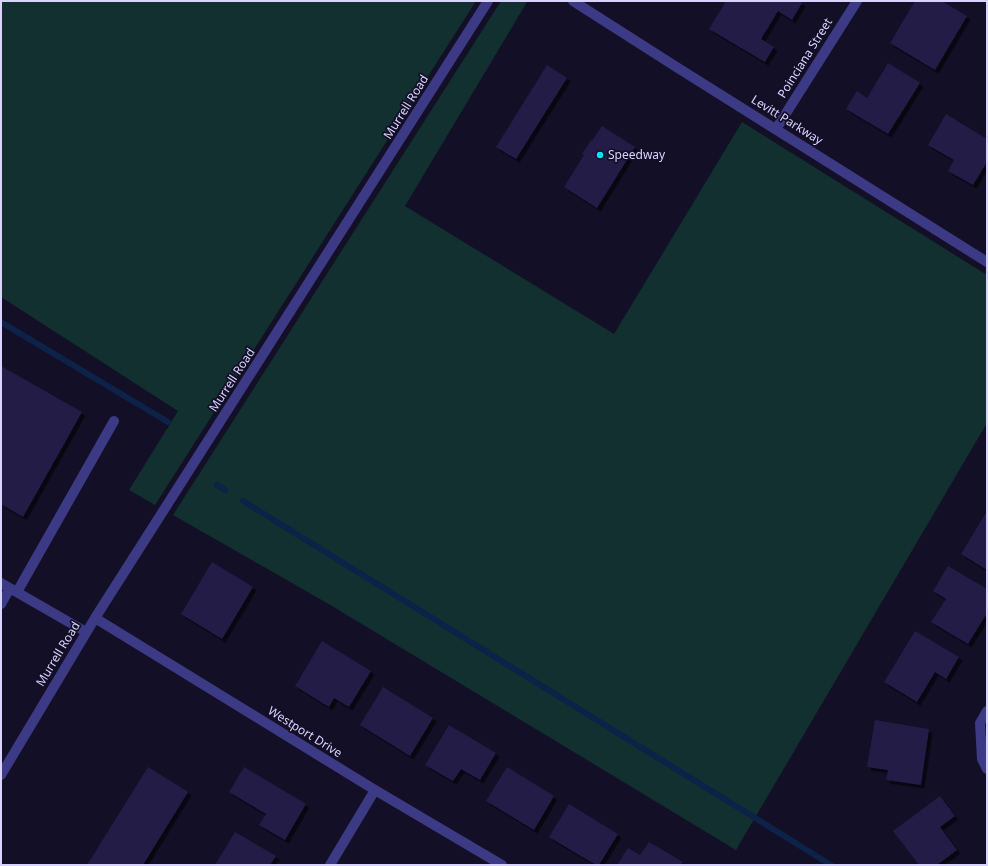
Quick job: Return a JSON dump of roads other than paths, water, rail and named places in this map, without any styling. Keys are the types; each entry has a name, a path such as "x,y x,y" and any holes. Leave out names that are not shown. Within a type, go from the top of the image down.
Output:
{"street":[{"name":"Murrell Road","path":"1,775 86,632 488,1"},
{"name":"Levitt Parkway","path":"573,1 987,262"},
{"name":"Poinciana Street","path":"776,129 857,1"},
{"path":"1,604 9,588 114,421"},
{"path":"9,588 86,632"},
{"name":"Westport Drive","path":"95,618 375,790 502,865"},
{"path":"987,711 980,723 982,759 987,769"},
{"path":"330,865 375,790"}],"waterway":[{"path":"1,322 168,422"},
{"path":"217,485 225,490"},
{"path":"243,501 831,865"}],"place":[{"name":"Speedway","path":"600,155"}]}
